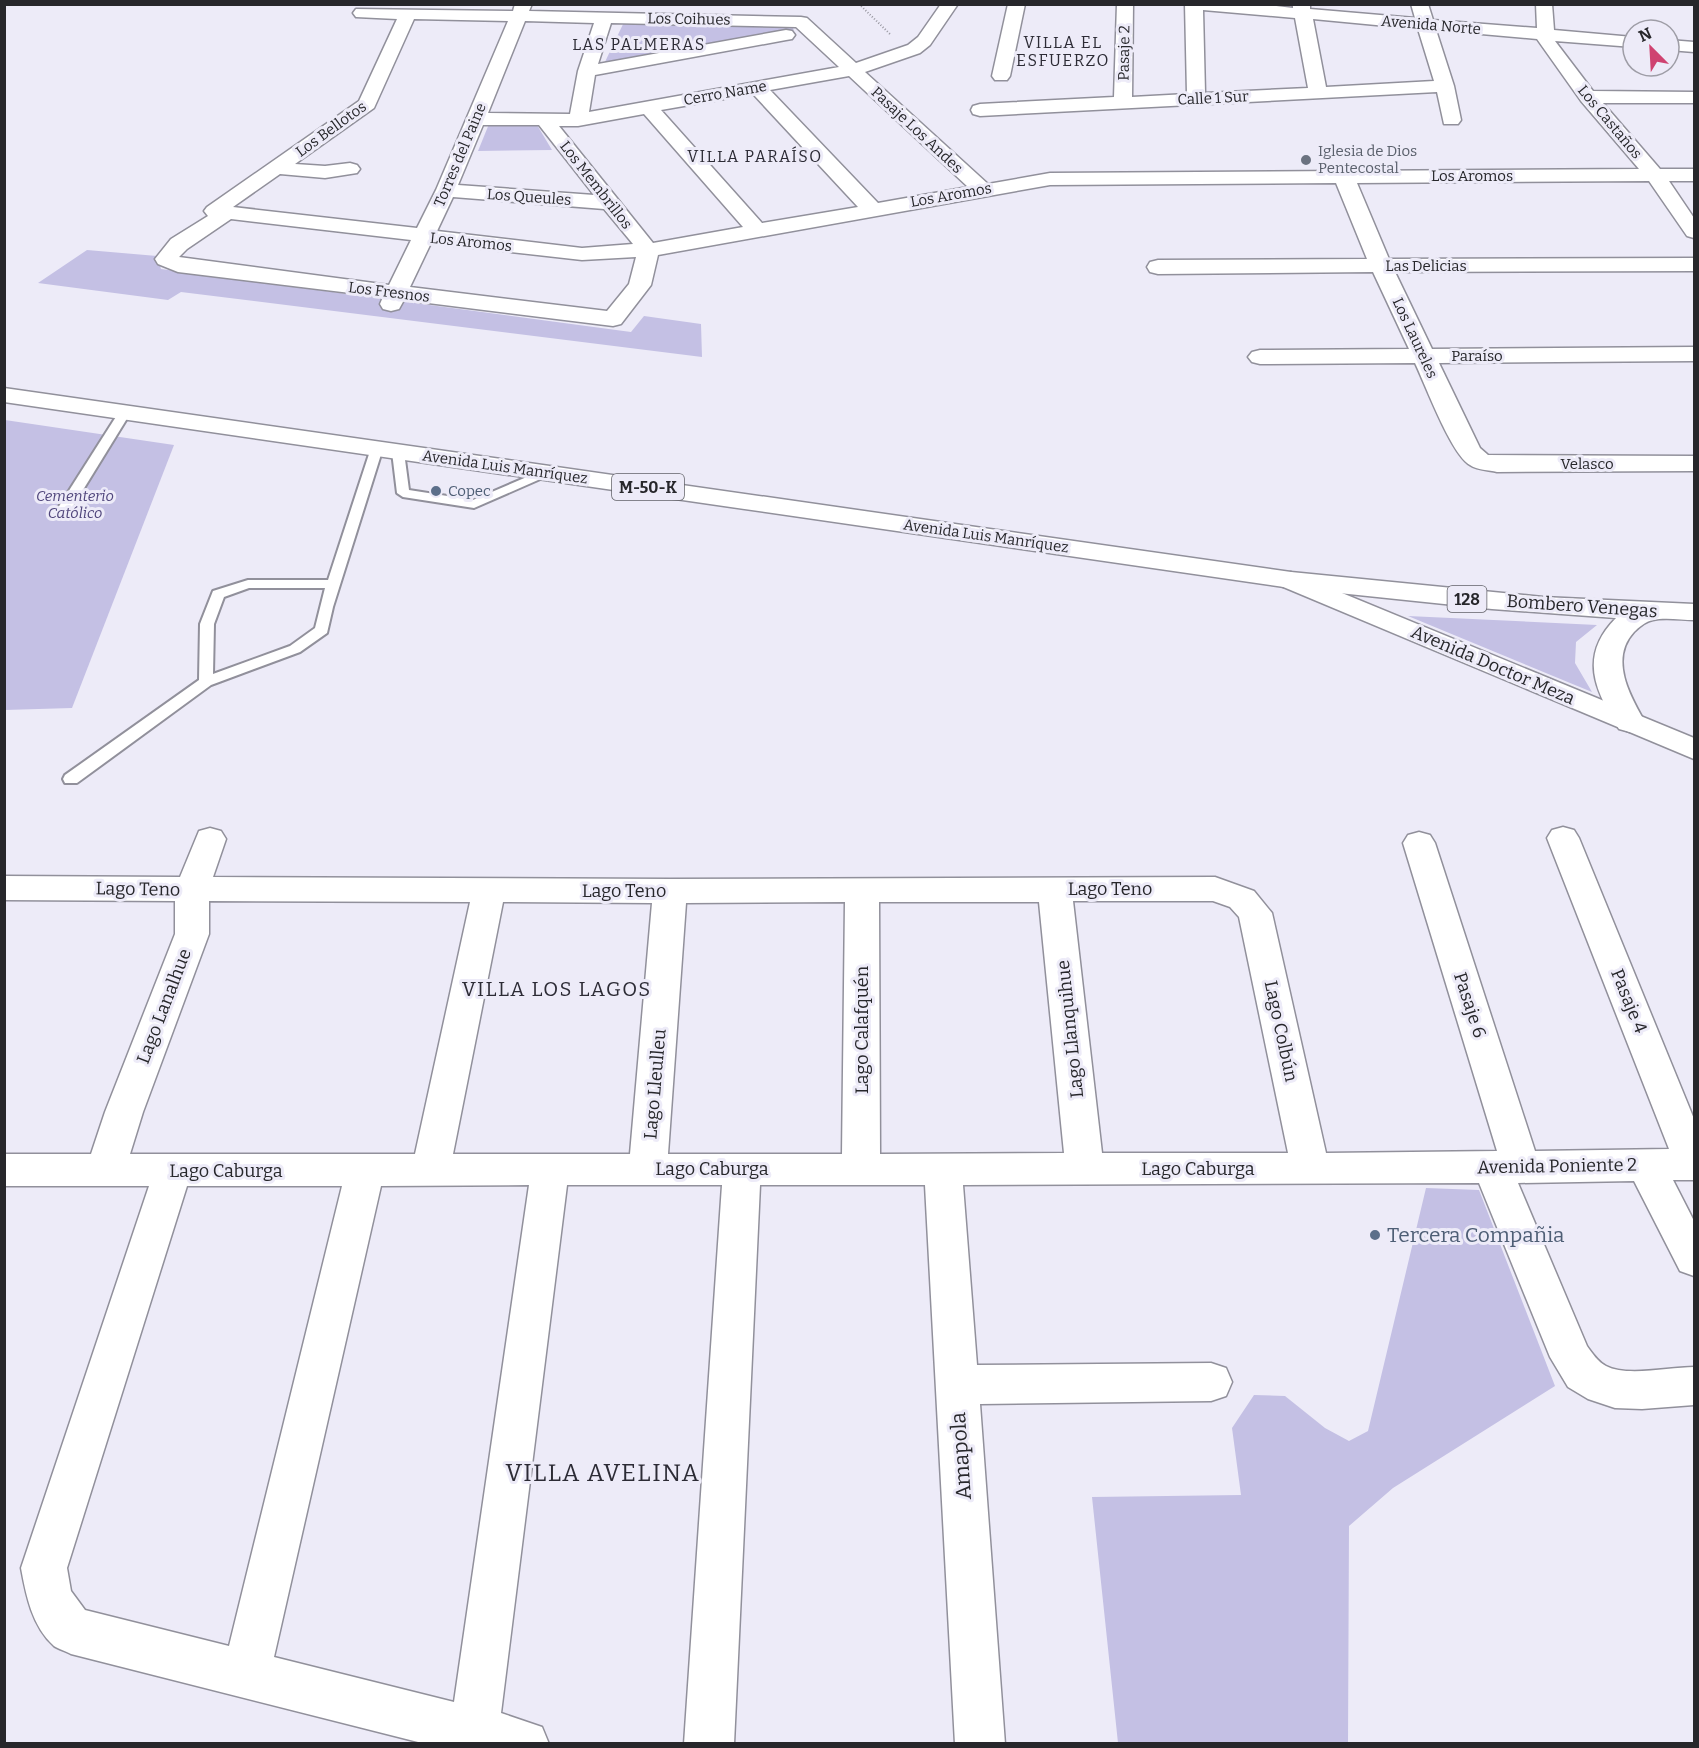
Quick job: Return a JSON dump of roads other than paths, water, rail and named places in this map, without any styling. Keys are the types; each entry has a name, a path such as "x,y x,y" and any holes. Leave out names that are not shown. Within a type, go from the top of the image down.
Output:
{"street":[{"name":"Cerro Name","path":"475,120 578,120 852,70 914,49 924,41 950,4"},
{"path":"1001,76 1017,4"},
{"name":"Pasaje 2","path":"1123,102 1125,4"},
{"path":"1419,4 1446,86 1451,120"},
{"name":"Los Castaños","path":"1544,4 1549,44 1588,97 1655,176 1695,232"},
{"path":"1194,5 1196,99"},
{"name":"Avenida Norte","path":"1194,5 1302,9 1424,24 1621,41"},
{"path":"1302,9 1317,92"},
{"name":"Los Coihues","path":"362,13 408,14 522,10 604,18 806,26"},
{"name":"Torres del Paine","path":"393,298 446,190 522,10"},
{"name":"Los Bellotos","path":"166,259 179,244 277,168 367,105 408,14"},
{"path":"578,120 587,71 604,18"},
{"path":"587,71 806,26"},
{"name":"Pasaje Los Andes","path":"806,26 983,190"},
{"name":"Calle 1 Sur","path":"980,110 1446,86"},
{"path":"757,87 872,209"},
{"path":"1588,97 1695,97"},
{"path":"648,107 756,229"},
{"name":"Los Membrillos","path":"545,120 648,250"},
{"path":"277,168 325,172 350,169"},
{"name":"Los Aromos","path":"221,212 582,254 648,250 756,229 1050,179 1695,176"},
{"name":"Los Laureles","path":"1344,177 1422,356 1469,452 1480,461"},
{"name":"Los Queules","path":"446,190 612,203"},
{"name":"Los Fresnos","path":"166,259 178,265 393,298 613,319 640,285 648,250"},
{"name":"Las Delicias","path":"1158,267 1695,264"},
{"name":"Paraíso","path":"1260,357 1695,354"},
{"name":"Avenida Luis Manríquez","path":"4,395 1291,580"},
{"name":"Velasco","path":"1480,461 1497,464 1695,464"},
{"name":"Bombero Venegas","path":"1291,580 1471,599 1644,612 1695,612"},
{"name":"Avenida Doctor Meza","path":"1291,580 1695,749"},
{"path":"1630,722 1613,690 1606,661 1610,642 1616,634 1632,618 1644,612"},
{"name":"Pasaje 4","path":"1563,838 1694,1164"},
{"name":"Lago Lanalhue","path":"105,1171 124,1112 192,934 192,890 210,839"},
{"name":"Pasaje 6","path":"1419,843 1506,1167 1571,1357 1581,1372 1607,1388 1695,1386"},
{"name":"Lago Teno","path":"5,889 489,891 1215,889 1242,899"},
{"name":"Lago Llanquihue","path":"1055,890 1084,1169"},
{"path":"431,1170 489,891"},
{"name":"Lago Lleulleu","path":"648,1170 670,891"},
{"name":"Lago Calafquén","path":"861,1170 862,891"},
{"name":"Lago Colbún","path":"1242,899 1255,913 1258,924 1310,1169"},
{"path":"1645,1164 1695,1259"},
{"name":"Avenida Poniente 2","path":"1419,1168 1694,1164"},
{"path":"709,1743 742,1168"},
{"name":"Lago Caburga","path":"4,1170 1419,1168"},
{"name":"Amapola","path":"943,1169 980,1743"},
{"path":"172,1170 44,1568 50,1600 70,1630 525,1743"},
{"path":"474,1731 550,1170"},
{"path":"246,1674 365,1171"},
{"path":"957,1385 1211,1382"}],"lane":[{"path":"63,511 125,412"},
{"path":"388,450 403,493 474,504 548,473"},
{"path":"71,779 206,682 295,649 322,630 334,584 388,450"},
{"path":"206,682 207,624 218,594 248,584 334,584"}],"place":[{"name":"Iglesia de Dios Pentecostal","path":"1306,160"},
{"name":"Copec","path":"436,491"},
{"name":"Tercera Compañia","path":"1375,1235"}],"district":[{"name":"LAS PALMERAS","path":"639,44"},
{"name":"VILLA EL ESFUERZO","path":"1063,51"},
{"name":"VILLA PARAÍSO","path":"755,156"},
{"name":"VILLA LOS LAGOS","path":"557,989"},
{"name":"VILLA AVELINA","path":"603,1473"}],"park label":[{"name":"Cementerio Católico","path":"75,504"}]}
